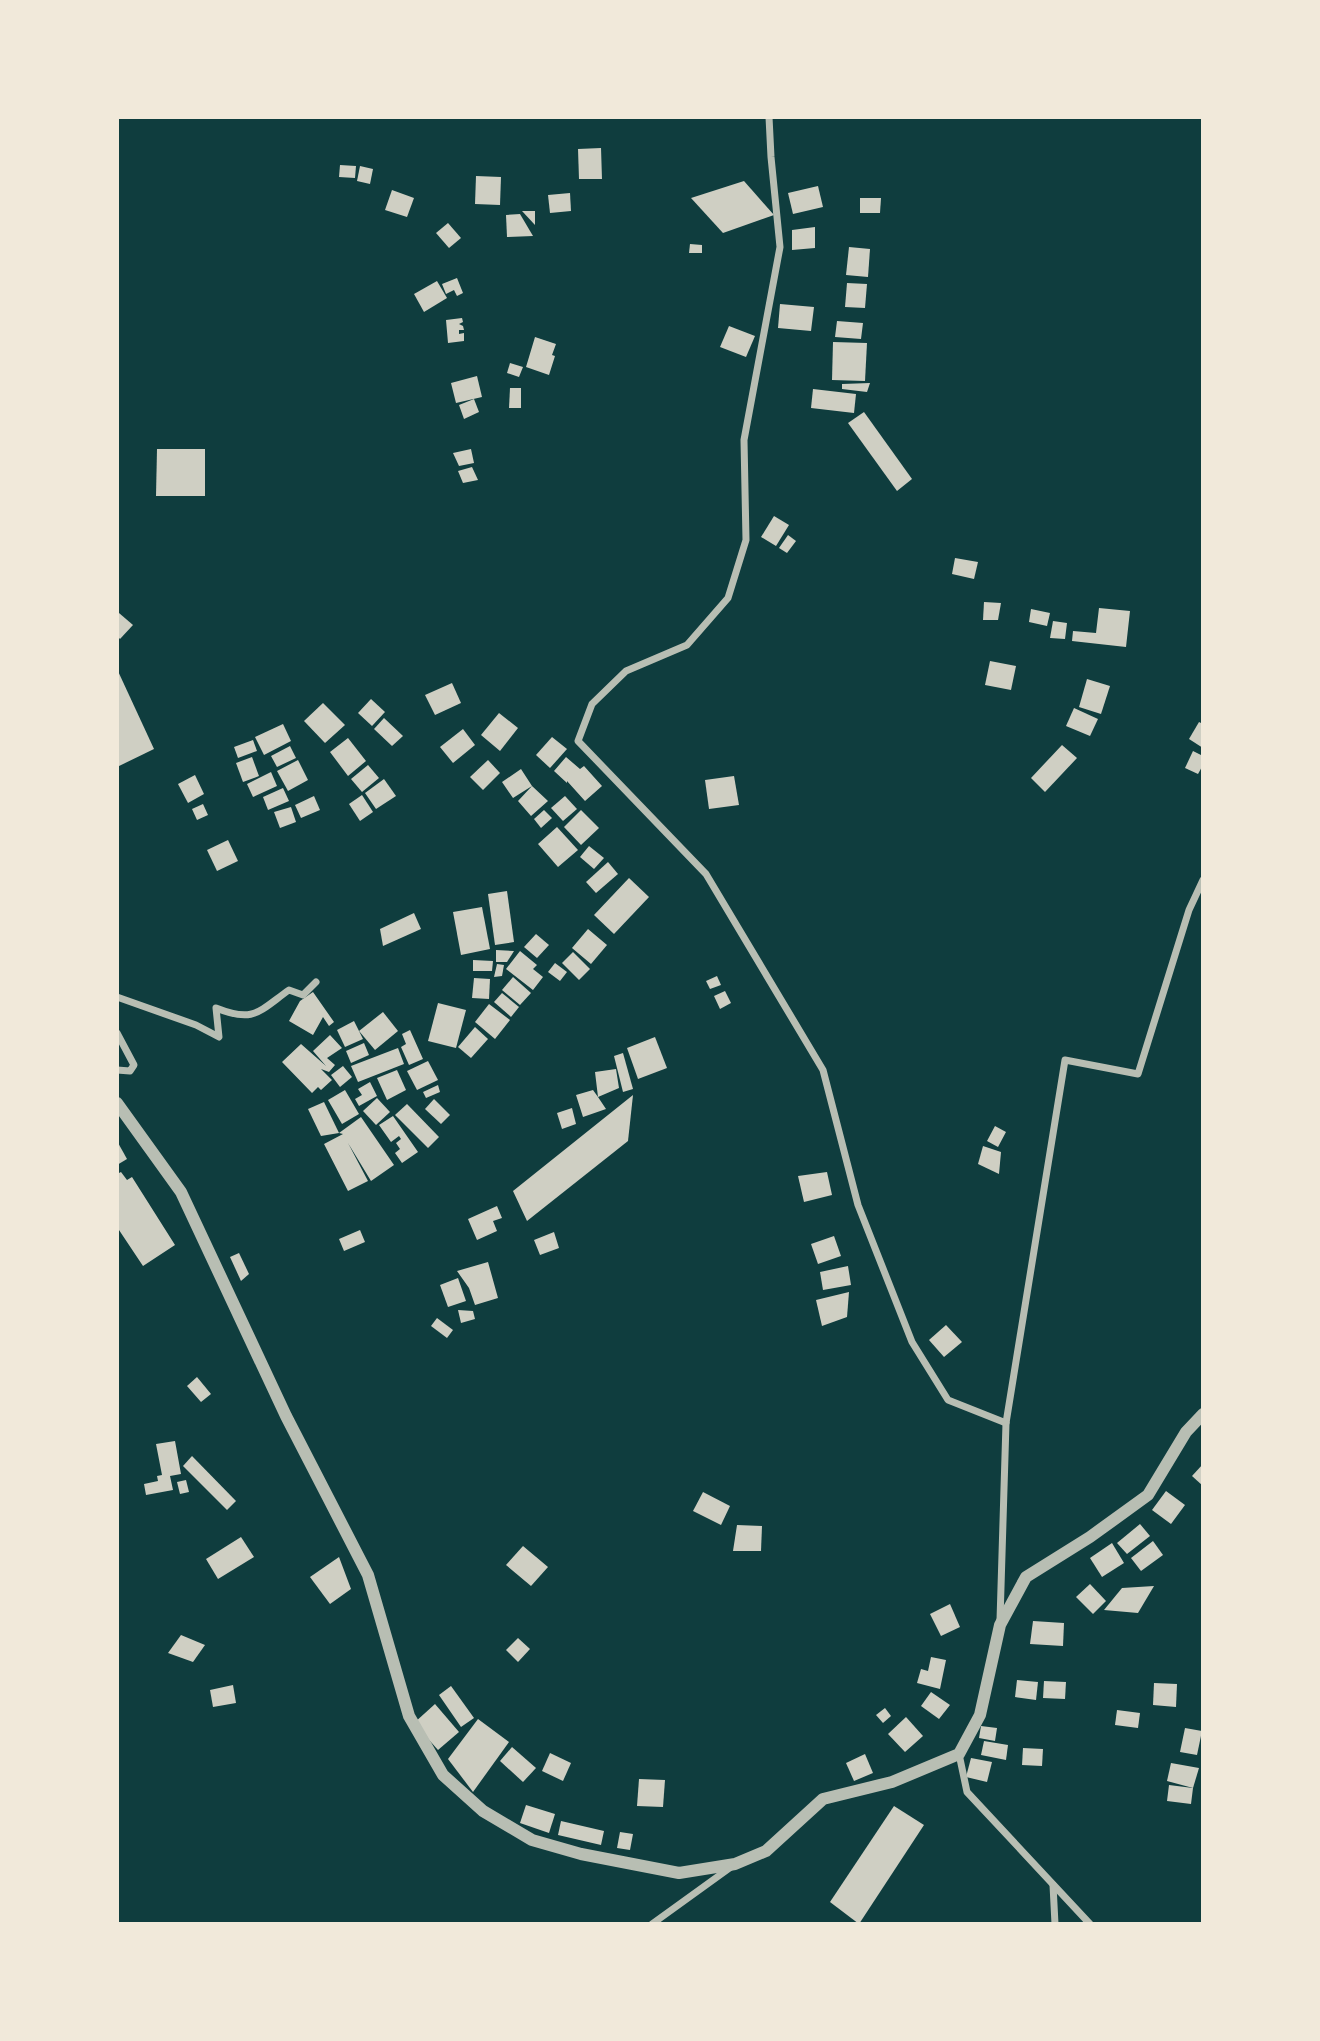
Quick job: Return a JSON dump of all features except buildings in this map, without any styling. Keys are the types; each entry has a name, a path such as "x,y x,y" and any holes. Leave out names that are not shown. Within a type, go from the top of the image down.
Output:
{"street":[{"path":"769,117 780,247 744,440 746,540 728,598 687,645 626,671 592,704 578,741 706,874 823,1070 858,1205 912,1342 948,1400 1006,1423"},
{"path":"652,1924 736,1864 766,1851 823,1799 892,1782 959,1754 980,1715 1000,1625 1006,1423 1065,1060 1138,1074 1189,910 1203,880"},
{"path":"117,996 196,1025 219,1037 216,1008 235,1016 253,1016 289,990 303,995 316,982"},
{"path":"117,1033 134,1065 130,1071 117,1070"},
{"path":"117,1103 181,1192 286,1416 368,1575 409,1716 443,1775 483,1811 532,1840 581,1854 679,1873 736,1864"},
{"path":"1000,1625 1026,1577 1090,1537 1148,1495 1186,1432 1203,1414"},
{"path":"959,1754 967,1792 1090,1924"},
{"path":"1053,1885 1055,1924"}]}
